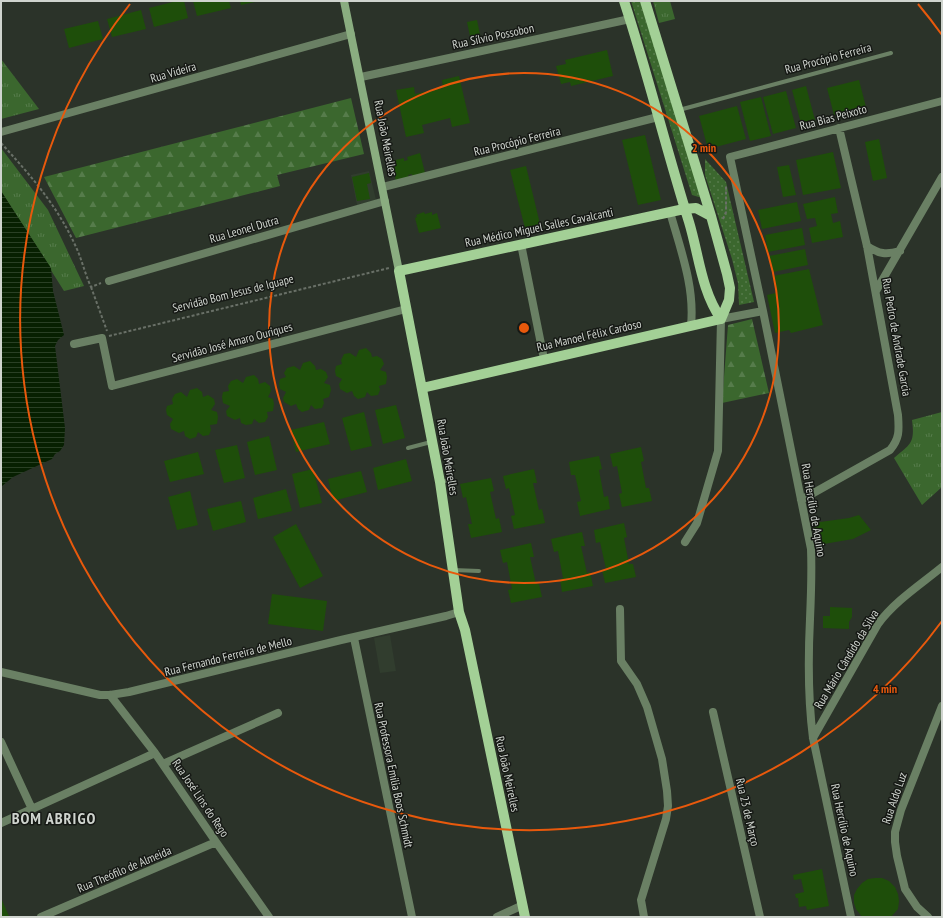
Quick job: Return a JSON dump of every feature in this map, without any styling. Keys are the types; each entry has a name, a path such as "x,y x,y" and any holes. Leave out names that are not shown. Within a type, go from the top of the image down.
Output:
{"main road":[{"name":"Rua João Meirelles","path":"344,1 383,188 432,442 445,481 453,570 459,612 465,630 525,917"},
{"path":"624,1 689,223 702,278 713,308 721,319"},
{"path":"645,1 712,218 730,288 729,300 721,319"},
{"path":"684,208 696,208 712,218"},
{"name":"Rua Médico Miguel Salles Cavalcanti","path":"398,268 521,244 684,208"},
{"name":"Rua Manoel Félix Cardoso","path":"422,388 721,319"}],"street":[{"name":"Rua Sílvio Possobon","path":"360,77 630,19"},
{"name":"Rua Videira","path":"1,132 351,34"},
{"name":"Rua Bias Peixoto","path":"730,158 942,101"},
{"name":"Rua Procópio Ferreira","path":"383,188 658,117"},
{"name":"Rua Pedro de Andrade Garcia","path":"801,500 890,450 897,441 899,428 898,415 867,246 839,128"},
{"name":"Rua Hercílio de Aquino","path":"730,158 763,311 811,549 812,569 809,709 813,738 851,917"},
{"path":"876,291 942,177"},
{"name":"Rua Leonel Dutra","path":"109,281 385,201"},
{"path":"670,212 689,286 692,312 691,325"},
{"path":"521,244 544,359"},
{"path":"867,246 880,253 900,251"},
{"name":"Servidão José Amaro Ouriques","path":"106,337 112,386 406,309"},
{"name":"Rua Manoel Félix Cardoso","path":"721,319 763,311"},
{"path":"685,542 697,523 718,451 721,319"},
{"path":"74,344 106,337"},
{"name":"Rua Mário Cândido da Silva","path":"813,738 884,615 942,567"},
{"path":"620,609 622,661 637,684 647,707 662,758 667,790 668,806 666,819 641,900 644,917"},
{"name":"Rua Fernando Ferreira de Mello","path":"1,672 100,695 110,695 129,692 459,612"},
{"name":"Rua Professora Emília Boos Schmidt","path":"354,638 412,917"},
{"name":"Rua José Lins do Rego","path":"110,695 155,752 268,917"},
{"name":"Rua Aldo Luz","path":"928,917 917,907 905,889 897,856 895,832 901,810 942,706"},
{"name":"Rua 23 de Março","path":"713,712 760,917"},
{"path":"163,764 278,713"},
{"path":"1,742 32,809"},
{"path":"1,823 155,752"},
{"name":"Rua Theófilo de Almeida","path":"41,917 216,842"},
{"path":"497,917 523,905"}],"lane":[{"name":"Rua Procópio Ferreira","path":"679,110 891,53"},
{"path":"408,448 432,442"},
{"path":"453,570 479,570"}],"path":[{"path":"1,143 37,183 53,205 76,247 91,287 106,337"},
{"path":"712,218 722,221 726,212 727,186 729,179 734,177"},
{"name":"Servidão Bom Jesus de Iguape","path":"106,337 398,268"},
{"path":"91,287 109,281"}],"shaded area":[{"path":"369,171 376,200 357,205 351,175"},
{"path":"1,191 51,268 53,291 64,335 58,340 55,346 65,428 64,445 52,459 13,477 2,486"},
{"path":"390,635 396,671 380,673 374,638"}],"green space":[{"path":"631,1 640,1 702,198 692,195"},
{"path":"653,1 670,1 675,19 659,23"},
{"path":"1,59 39,109 1,119"},
{"path":"351,98 364,154 277,175 280,186 76,238 44,177"},
{"path":"1,148 48,210 84,286 64,291 1,191"},
{"path":"705,159 726,182 754,302 739,305 738,283 732,259 705,175"},
{"path":"752,319 769,393 722,403 728,325"},
{"path":"942,412 942,487 922,505 894,458 908,446 912,438 912,420"}],"building":[{"path":"177,1 184,1 188,18 154,27 149,8"},
{"path":"193,1 229,1 231,8 197,16"},
{"path":"240,1 255,1 255,2 241,5"},
{"path":"141,10 146,29 112,37 107,19"},
{"path":"477,20 481,39 471,41 467,22"},
{"path":"98,21 103,39 69,48 64,29"},
{"path":"607,50 613,76 571,86 570,82 561,84 556,66 566,64 565,60"},
{"path":"459,76 470,123 452,127 450,118 422,125 424,133 406,137 396,90 414,87 415,94 443,88 442,80"},
{"path":"859,80 866,107 834,115 827,88"},
{"path":"806,86 816,124 802,127 792,90"},
{"path":"786,91 796,128 773,134 763,97"},
{"path":"761,97 771,136 750,141 740,102"},
{"path":"737,106 746,139 708,149 699,116"},
{"path":"645,135 661,200 638,205 622,140"},
{"path":"879,139 887,178 873,181 865,142"},
{"path":"833,152 841,188 803,195 796,160"},
{"path":"420,153 425,173 412,176 412,174 408,175 409,177 396,181 391,161 404,158 404,161 408,160 407,157"},
{"path":"789,165 796,195 783,197 777,167"},
{"path":"526,166 541,228 526,232 510,170"},
{"path":"369,173 371,183 367,184 370,199 357,201 352,177"},
{"path":"835,197 838,213 831,214 833,223 840,221 843,237 812,243 809,228 817,226 815,218 807,219 803,204"},
{"path":"797,202 801,221 762,229 758,210"},
{"path":"424,212 425,214 432,212 432,215 437,213 441,228 419,233 415,218 417,217 416,215"},
{"path":"802,228 805,245 768,252 765,235"},
{"path":"805,249 808,265 773,272 769,256"},
{"path":"809,269 823,325 791,333 789,330 775,333 767,295 776,293 773,276"},
{"path":"366,348 371,353 372,357 377,356 382,359 384,364 380,370 386,372 386,384 379,386 380,390 378,395 371,396 367,392 365,397 358,399 354,396 352,391 347,393 340,389 339,384 342,379 336,376 335,371 336,366 342,364 341,360 344,354 350,353 356,357 359,350"},
{"path":"310,361 315,366 316,370 321,369 326,372 328,377 324,383 330,385 331,390 329,397 323,399 324,403 322,408 315,409 311,405 309,410 302,412 298,409 296,404 291,406 284,402 283,398 286,392 280,389 279,384 280,379 286,377 284,373 287,368 294,366 300,370 303,363"},
{"path":"254,375 258,379 259,384 265,382 270,386 271,391 268,397 273,399 273,411 267,412 268,417 265,422 259,423 254,419 252,424 246,425 241,423 240,418 235,420 227,416 226,411 230,406 223,403 222,397 223,392 229,391 228,386 231,381 237,379 243,383 246,377"},
{"path":"197,388 202,392 203,397 208,395 214,399 215,404 211,410 217,412 218,417 217,424 210,425 211,430 209,435 203,436 198,432 196,437 190,439 185,436 184,431 179,433 171,429 170,424 173,419 167,415 166,410 167,406 173,404 172,399 175,394 181,392 187,397 190,390"},
{"path":"396,405 405,438 383,444 375,410"},
{"path":"364,412 372,446 351,451 342,418"},
{"path":"324,422 330,444 296,452 291,430"},
{"path":"269,436 277,470 255,475 247,442"},
{"path":"237,445 245,478 224,483 215,450"},
{"path":"641,447 644,461 641,462 646,488 649,488 652,501 622,507 619,494 622,493 617,466 613,467 610,454"},
{"path":"198,452 204,474 170,482 164,461"},
{"path":"599,456 602,469 599,470 604,497 608,496 610,509 580,516 577,502 581,501 575,475 571,475 569,462"},
{"path":"406,459 412,481 378,490 373,468"},
{"path":"313,469 322,503 300,508 292,474"},
{"path":"534,469 537,483 533,483 539,510 542,509 545,523 514,529 511,516 515,515 509,488 506,489 503,476"},
{"path":"361,471 367,492 333,501 328,479"},
{"path":"491,478 494,491 490,492 496,519 499,518 502,532 471,538 468,524 472,524 466,497 463,498 460,484"},
{"path":"286,489 292,511 258,519 253,498"},
{"path":"190,491 198,525 177,530 168,497"},
{"path":"241,501 246,522 213,531 207,509"},
{"path":"859,515 871,530 853,539 818,545 813,523 849,518"},
{"path":"624,523 627,537 624,538 629,564 633,564 636,577 605,583 602,570 606,569 600,542 596,543 594,530"},
{"path":"296,524 323,576 300,588 273,537"},
{"path":"582,532 585,546 581,546 587,573 590,572 593,586 562,592 560,579 563,578 558,551 554,552 551,539"},
{"path":"531,543 534,557 530,557 536,584 539,584 542,597 511,603 508,590 512,589 507,562 503,563 500,550"},
{"path":"272,594 327,601 323,631 268,624"},
{"path":"830,607 852,608 852,617 849,622 849,629 823,628 823,616 830,616"},
{"path":"822,869 829,906 807,910 806,906 799,907 798,898 796,898 795,894 804,892 801,879 794,880 793,875"},
{"path":"882,878 889,881 895,887 898,894 898,909 891,917 862,917 856,909 854,895 857,889 868,879"},
{"path":"1,898 9,916 7,917 1,917"}],"district":[{"name":"BOM ABRIGO","path":"54,818"}]}
